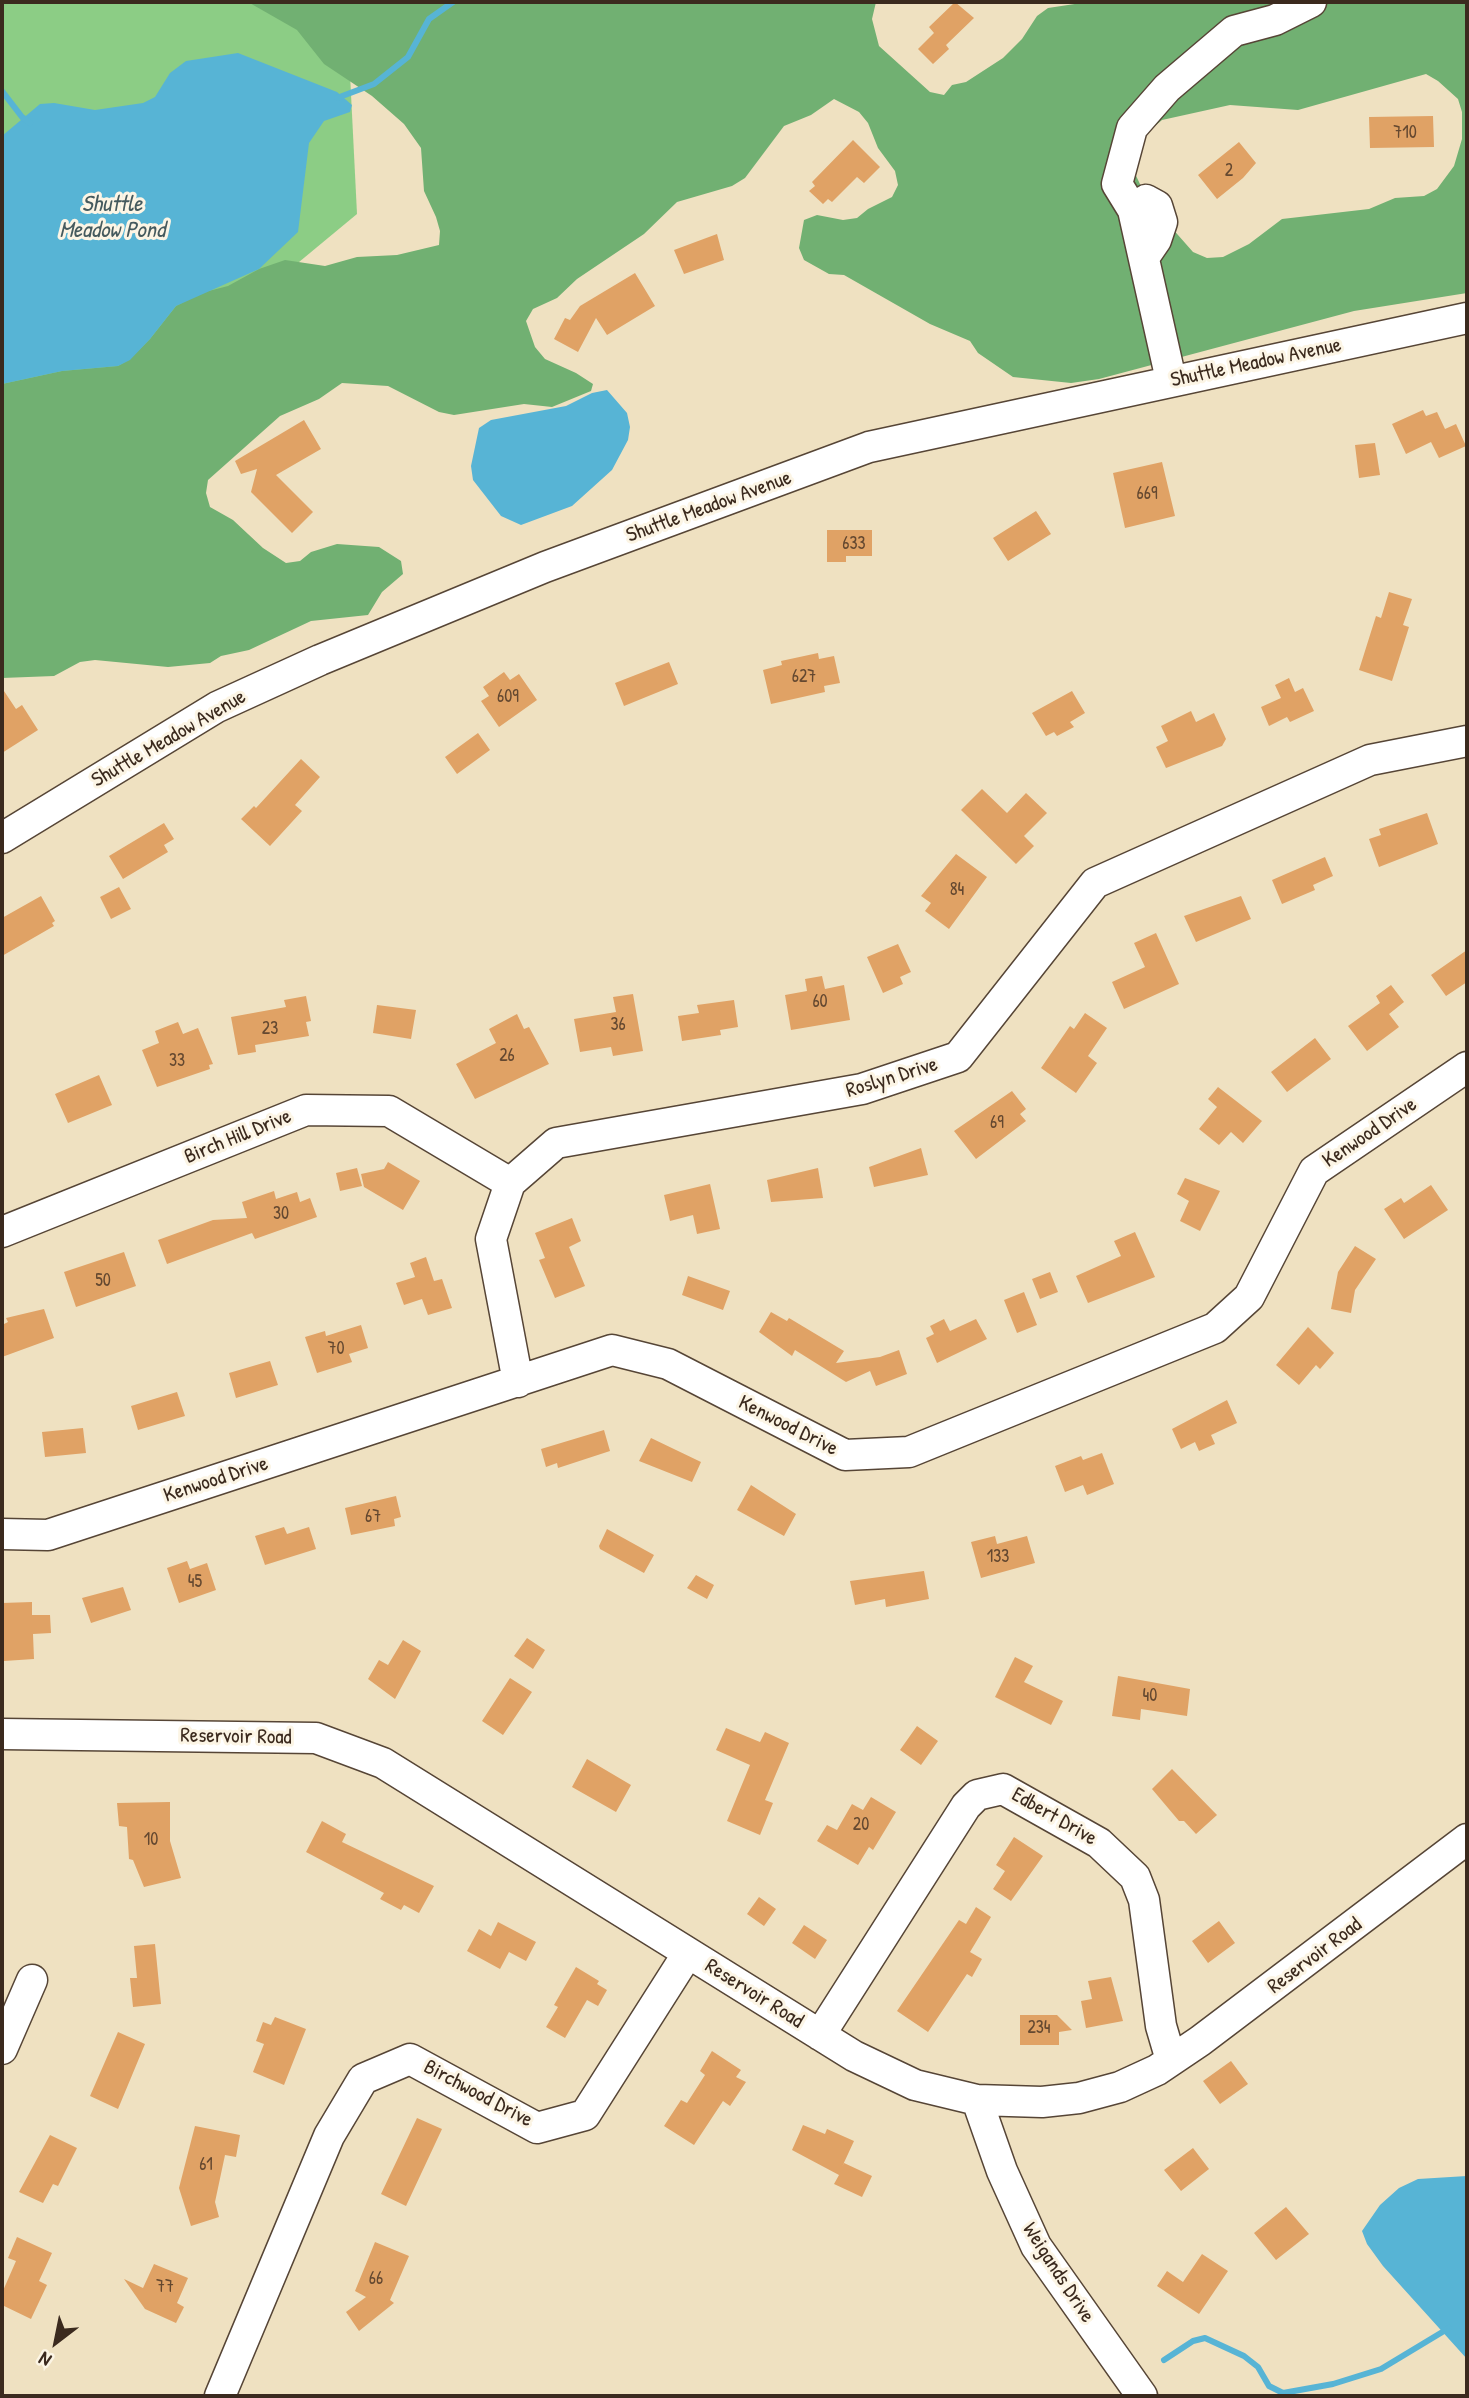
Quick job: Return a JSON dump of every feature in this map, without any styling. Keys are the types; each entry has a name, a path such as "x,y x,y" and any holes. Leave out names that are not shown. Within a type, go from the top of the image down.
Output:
{"street":[{"path":"1171,380 1145,256 1156,240 1162,222 1157,206 1146,200 1132,210 1117,184 1132,128 1167,88 1234,31 1258,2"},
{"path":"1234,31 1275,20 1311,2"},
{"name":"Shuttle Meadow Avenue","path":"2,838 217,707 320,660 545,567 869,447 1467,318"},
{"name":"Roslyn Drive","path":"510,1183 556,1143 863,1089 958,1058 1095,883 1370,760 1467,741"},
{"name":"Kenwood Drive","path":"2,1535 48,1535 612,1350 668,1364 845,1455 909,1452 1215,1328 1249,1297 1314,1171 1467,1068"},
{"name":"Birch Hill Drive","path":"2,1232 306,1110 389,1111 510,1183"},
{"path":"510,1183 491,1239 518,1382"},
{"name":"Reservoir Road","path":"2,1734 316,1738 383,1763 820,2035 896,2078 937,2093 977,2101 1042,2102 1099,2094 1143,2077 1241,2011 1467,1839"},
{"name":"Edbert Drive","path":"820,2035 966,1806 977,1795 1003,1788 1100,1843 1135,1877 1144,1900 1161,2026 1171,2060"},
{"name":"Birchwood Drive","path":"220,2396 329,2136 363,2079 410,2059 537,2127 585,2115 688,1953"},
{"path":"2,2049 32,1980"},
{"name":"Weigands Drive","path":"977,2101 1002,2171 1036,2246 1142,2396"}],"green space":[{"path":"2,2 341,2 348,34 357,214 2,508"},
{"path":"248,2 876,2 872,19 879,46 930,92 944,95 952,85 966,82 1003,58 1022,39 1037,16 1048,8 1088,2 1467,2 1467,293 1354,311 1099,379 1071,383 1013,377 978,353 970,341 930,324 844,275 829,274 804,260 799,248 804,220 817,215 843,220 857,218 892,197 898,185 895,171 878,148 868,123 859,112 834,99 811,115 784,126 745,178 732,186 677,202 644,234 577,279 557,298 533,309 526,321 535,347 545,359 593,384 591,391 552,407 524,404 454,415 439,412 388,386 342,383 319,399 280,416 208,480 206,493 210,507 233,520 263,548 286,563 300,561 311,552 337,544 379,547 401,561 403,574 382,592 368,615 311,621 249,650 221,656 210,663 168,667 95,660 80,662 54,676 2,678 2,384 62,371 118,366 130,359 150,339 176,306 201,293 228,286 259,269 285,260 325,266 357,257 397,255 439,245 440,231 424,191 421,148 404,124 372,96 324,64 297,30","holes":["1426,74 1458,99 1462,112 1462,139 1454,166 1437,189 1424,196 1395,198 1369,209 1282,219 1249,244 1223,257 1207,258 1193,252 1148,201 1130,163 1141,138 1162,120 1230,105 1298,110"]}],"water":[{"name":"Shuttle Meadow Pond","path":"238,53 337,92 352,105 350,112 324,121 309,143 298,232 259,269 176,306 130,360 118,366 62,371 2,384 2,136 40,104 54,103 95,110 143,103 155,97 170,73 186,61"},
{"path":"607,390 627,413 630,427 628,440 612,470 572,506 521,525 501,516 473,480 471,466 479,428 491,420 566,406 592,393"},
{"path":"1467,2176 1467,2359 1383,2266 1367,2244 1362,2231 1380,2205 1399,2188 1418,2179"}],"building":[{"path":"955,2 974,18 946,45 949,49 933,64 918,49 934,33 929,27"},
{"path":"1433,116 1434,147 1370,148 1369,117"},
{"path":"853,140 880,167 864,183 857,177 832,202 828,199 823,204 809,191 815,186 812,182"},
{"path":"1239,142 1256,163 1243,178 1217,199 1198,175"},
{"path":"717,234 724,260 684,274 674,250"},
{"path":"635,273 655,306 607,335 596,318 578,352 554,339 565,318 570,320 580,306"},
{"path":"1423,410 1426,416 1437,412 1445,429 1456,424 1466,446 1439,458 1431,442 1406,454 1392,424"},
{"path":"304,420 321,449 276,475 313,512 292,533 251,492 257,469 241,474 235,461"},
{"path":"1375,443 1380,475 1359,478 1355,445"},
{"path":"1162,462 1175,516 1125,528 1113,473"},
{"path":"1036,511 1051,534 1008,561 993,538"},
{"path":"827,530 872,530 872,556 846,556 846,562 827,562"},
{"path":"1389,592 1412,599 1403,625 1409,627 1392,681 1359,670 1376,616 1381,618"},
{"path":"818,653 819,659 834,656 840,683 824,686 825,692 771,704 763,670 782,665 781,661"},
{"path":"669,662 678,684 624,706 615,683"},
{"path":"504,672 510,680 519,674 537,700 499,727 481,701 489,696 483,687"},
{"path":"1289,678 1295,692 1303,688 1314,711 1290,722 1287,717 1269,726 1261,707 1281,698 1275,685"},
{"path":"2,688 16,709 22,705 38,730 2,753"},
{"path":"1072,691 1085,713 1070,722 1074,727 1057,736 1054,732 1046,736 1032,713"},
{"path":"1191,711 1196,722 1214,713 1226,739 1222,746 1166,768 1156,747 1168,741 1161,726"},
{"path":"478,733 490,750 457,774 445,757"},
{"path":"301,759 320,777 295,805 302,811 270,846 241,819 254,806 256,808"},
{"path":"982,789 1007,813 1026,793 1047,813 1024,836 1034,846 1016,864 961,810"},
{"path":"1427,813 1438,844 1379,867 1369,839 1381,835 1379,829"},
{"path":"164,823 174,839 164,845 168,852 123,879 109,856"},
{"path":"956,854 987,877 949,929 925,911 931,903 921,896"},
{"path":"1325,857 1333,876 1313,885 1315,890 1282,904 1272,880"},
{"path":"119,887 131,909 111,919 100,897"},
{"path":"41,896 55,921 52,923 54,926 2,956 2,918"},
{"path":"1241,896 1251,919 1196,942 1184,916"},
{"path":"1156,933 1179,984 1124,1009 1112,982 1145,967 1134,943"},
{"path":"898,944 911,972 900,977 903,984 883,993 867,957"},
{"path":"1467,950 1467,982 1446,996 1431,975"},
{"path":"822,976 825,989 844,985 850,1020 791,1030 785,995 807,991 805,979"},
{"path":"1391,985 1404,1002 1389,1014 1399,1027 1367,1051 1348,1026 1380,1003 1376,996"},
{"path":"633,994 643,1051 613,1056 611,1047 580,1052 574,1019 616,1012 613,997"},
{"path":"306,996 311,1021 306,1022 309,1036 255,1045 256,1052 238,1055 231,1017 286,1007 284,1000"},
{"path":"734,1000 738,1027 720,1030 721,1035 682,1041 678,1016 699,1013 697,1005"},
{"path":"377,1005 416,1010 411,1039 373,1033"},
{"path":"1085,1013 1107,1028 1088,1056 1097,1063 1076,1093 1041,1068 1070,1026 1074,1029"},
{"path":"517,1014 524,1029 529,1027 549,1064 475,1099 456,1064 496,1043 489,1029"},
{"path":"178,1022 183,1034 198,1028 213,1064 209,1065 210,1069 157,1087 142,1050 159,1043 155,1031"},
{"path":"1315,1038 1331,1059 1287,1092 1271,1072"},
{"path":"99,1075 112,1105 68,1123 55,1094"},
{"path":"1218,1087 1262,1121 1243,1143 1231,1132 1219,1145 1199,1129 1217,1107 1208,1099"},
{"path":"1012,1091 1026,1109 1020,1114 1026,1121 976,1159 954,1131"},
{"path":"921,1148 928,1175 874,1187 869,1167"},
{"path":"388,1162 420,1181 403,1210 364,1187 361,1174 384,1169"},
{"path":"357,1168 362,1186 340,1191 336,1173"},
{"path":"818,1168 823,1198 771,1202 767,1180"},
{"path":"1185,1178 1220,1191 1200,1231 1180,1221 1189,1201 1177,1194"},
{"path":"710,1184 720,1229 697,1234 693,1215 670,1221 664,1195"},
{"path":"1431,1185 1448,1210 1404,1239 1384,1209 1401,1198 1404,1203"},
{"path":"274,1191 276,1199 297,1192 300,1202 310,1198 317,1217 255,1239 252,1233 167,1264 158,1240 213,1220 247,1218 242,1202"},
{"path":"572,1218 581,1241 569,1247 585,1286 555,1298 539,1260 545,1258 535,1233"},
{"path":"1135,1232 1155,1277 1088,1303 1076,1276 1121,1256 1114,1241"},
{"path":"1355,1246 1376,1259 1355,1290 1351,1313 1331,1309 1338,1272"},
{"path":"124,1252 136,1286 76,1307 64,1272"},
{"path":"426,1257 434,1281 442,1279 452,1308 428,1315 422,1299 404,1305 396,1283 415,1277 410,1263"},
{"path":"1050,1272 1058,1292 1040,1299 1032,1279"},
{"path":"688,1276 730,1291 723,1310 682,1295"},
{"path":"1024,1292 1037,1325 1017,1333 1004,1300"},
{"path":"44,1309 54,1338 2,1357 2,1325 8,1322 6,1318"},
{"path":"771,1312 787,1321 789,1318 844,1351 836,1363 880,1357 899,1350 907,1374 876,1386 870,1371 846,1382 795,1350 792,1356 759,1332"},
{"path":"944,1319 950,1331 976,1319 987,1339 937,1363 926,1338 934,1334 930,1326"},
{"path":"361,1325 368,1348 349,1354 352,1362 317,1373 305,1337 325,1331 326,1336"},
{"path":"1308,1327 1334,1353 1320,1369 1316,1365 1299,1385 1276,1365"},
{"path":"270,1361 278,1385 236,1398 229,1373"},
{"path":"177,1392 185,1416 138,1430 131,1406"},
{"path":"1227,1400 1237,1423 1211,1435 1215,1444 1199,1451 1195,1442 1181,1449 1172,1429"},
{"path":"83,1428 86,1453 45,1457 42,1432"},
{"path":"604,1430 610,1451 558,1468 557,1463 546,1467 541,1449"},
{"path":"651,1438 701,1462 692,1482 639,1461"},
{"path":"1102,1453 1114,1484 1087,1495 1083,1485 1065,1492 1055,1466 1081,1456 1083,1460"},
{"path":"751,1485 796,1514 784,1536 737,1510"},
{"path":"396,1496 401,1517 394,1519 395,1526 351,1535 345,1508"},
{"path":"284,1527 287,1534 309,1527 316,1549 265,1565 255,1536"},
{"path":"607,1529 654,1555 644,1573 600,1549"},
{"path":"995,1536 997,1544 1027,1536 1035,1563 981,1578 971,1542"},
{"path":"187,1561 190,1569 207,1563 216,1590 179,1603 167,1568"},
{"path":"924,1571 929,1599 886,1607 885,1599 855,1605 850,1581"},
{"path":"696,1575 714,1585 707,1599 687,1588"},
{"path":"123,1587 131,1610 91,1623 82,1598"},
{"path":"32,1602 32,1615 50,1615 51,1633 33,1634 34,1659 4,1661 2,1603"},
{"path":"527,1638 545,1650 533,1669 514,1656"},
{"path":"403,1640 421,1651 395,1699 368,1679 379,1660 388,1665"},
{"path":"1015,1657 1033,1666 1024,1682 1063,1701 1051,1725 995,1697"},
{"path":"1118,1676 1190,1689 1187,1716 1141,1709 1140,1720 1112,1716"},
{"path":"510,1678 532,1692 503,1735 482,1721"},
{"path":"917,1726 938,1741 921,1765 900,1750"},
{"path":"726,1728 760,1742 765,1732 789,1743 765,1800 773,1803 760,1835 727,1821 750,1765 716,1750"},
{"path":"587,1759 631,1785 616,1812 572,1787"},
{"path":"1172,1769 1217,1815 1196,1834 1184,1821 1179,1821 1152,1789"},
{"path":"871,1797 896,1812 873,1850 869,1847 858,1865 817,1841 827,1825 837,1830 852,1804 863,1810"},
{"path":"170,1802 170,1841 181,1878 144,1887 133,1860 129,1859 127,1827 119,1826 117,1803"},
{"path":"322,1821 346,1834 342,1842 434,1886 419,1913 404,1905 401,1910 380,1899 384,1893 306,1852"},
{"path":"1014,1837 1043,1856 1011,1901 993,1889 1005,1871 996,1865"},
{"path":"759,1897 776,1909 764,1926 747,1914"},
{"path":"976,1907 991,1917 970,1952 982,1959 972,1977 967,1974 928,2032 897,2011 959,1920 966,1924"},
{"path":"1219,1921 1235,1943 1208,1963 1192,1941"},
{"path":"498,1922 536,1942 526,1961 509,1952 500,1969 467,1951 479,1929 491,1936"},
{"path":"804,1925 827,1940 815,1959 792,1943"},
{"path":"155,1944 161,2004 133,2007 130,1978 137,1978 134,1946"},
{"path":"576,1967 599,1981 597,1984 607,1990 598,2006 587,2000 565,2038 546,2027 558,2007 554,2005"},
{"path":"1111,1977 1123,2021 1086,2028 1081,2001 1092,1999 1088,1981"},
{"path":"1020,2015 1057,2015 1072,2030 1059,2032 1059,2045 1020,2045"},
{"path":"275,2017 306,2029 284,2085 253,2072 264,2044 256,2041 263,2022 271,2025"},
{"path":"118,2032 145,2044 118,2109 90,2096"},
{"path":"712,2051 741,2070 736,2077 746,2082 730,2106 723,2101 694,2145 664,2126 681,2100 687,2103 705,2075 700,2071"},
{"path":"1231,2061 1248,2084 1220,2104 1203,2081"},
{"path":"417,2118 442,2129 406,2206 381,2194"},
{"path":"803,2125 825,2134 827,2129 854,2141 842,2167 844,2163 872,2176 862,2197 834,2184 839,2175 792,2150"},
{"path":"195,2126 240,2135 236,2157 225,2155 215,2202 219,2217 191,2226 179,2188"},
{"path":"50,2135 77,2148 58,2186 53,2184 43,2203 19,2192"},
{"path":"1193,2148 1209,2169 1181,2191 1164,2170"},
{"path":"1286,2207 1309,2234 1276,2260 1254,2233"},
{"path":"17,2237 52,2253 39,2281 47,2285 31,2319 2,2305 2,2293 16,2261 8,2258"},
{"path":"375,2242 409,2256 390,2300 394,2303 359,2331 346,2312 366,2297 355,2291"},
{"path":"1202,2254 1228,2271 1199,2314 1157,2286 1167,2271 1183,2282"},
{"path":"154,2264 188,2278 177,2303 184,2307 176,2323 145,2309 124,2279 143,2288"}],"waterway":[{"path":"337,98 374,84 408,57 429,19 453,2"},
{"path":"2,91 30,123"},
{"path":"1164,2360 1193,2341 1205,2338 1244,2356 1258,2367 1269,2386 1283,2393 1333,2384 1381,2369 1449,2328"}]}
